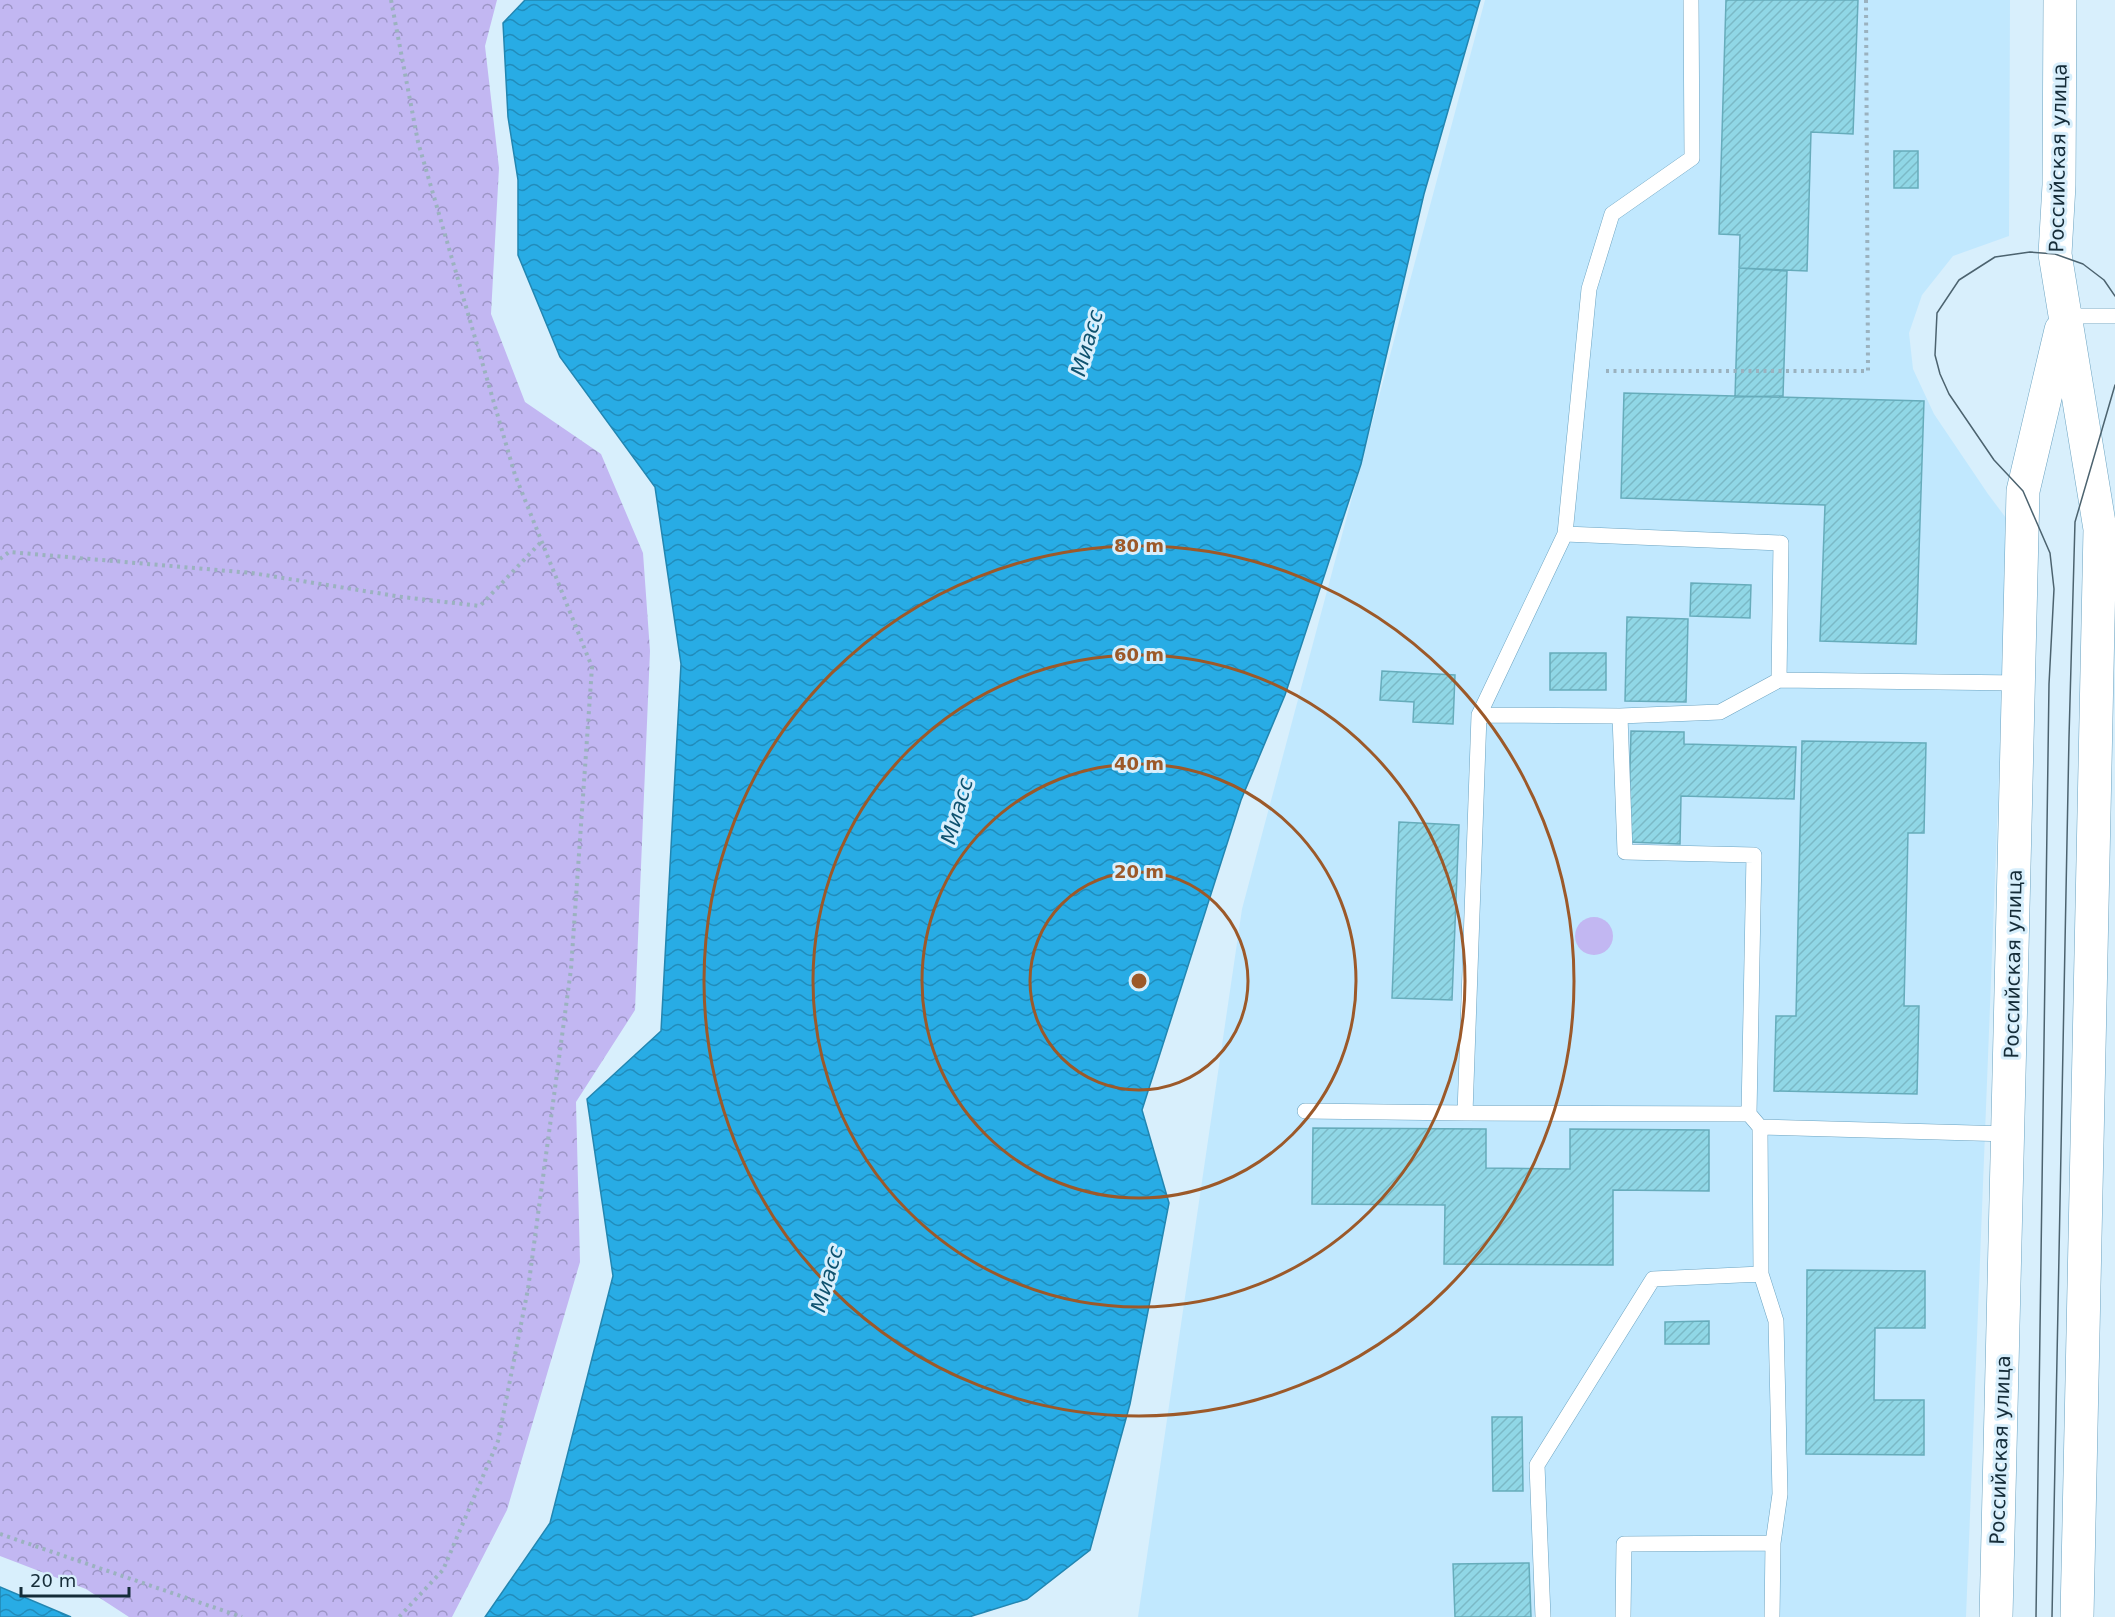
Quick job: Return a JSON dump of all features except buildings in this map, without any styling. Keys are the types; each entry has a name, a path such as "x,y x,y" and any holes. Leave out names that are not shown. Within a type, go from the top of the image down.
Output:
{"main road":[{"name":"Российская улица","path":"2060,0 2059,185 2055,254 2100,528 2077,1617"},
{"name":"Российская улица","path":"1996,1617 2023,491 2064,316"}],"lane":[{"path":"1465,1113 1479,715 1565,534 1589,289 1612,214 1692,158 1691,0"},
{"path":"2064,316 2115,316"},
{"path":"1565,534 1781,543 1779,680"},
{"path":"1479,715 1620,716 1720,712 1779,680 2019,683"},
{"path":"1620,716 1624,852 1754,855 1749,1114 1760,1127 1761,1274 1776,1322 1780,1494 1773,1543 1772,1617"},
{"path":"1305,1111 1749,1114"},
{"path":"1760,1127 2008,1134"},
{"path":"1543,1617 1537,1465 1653,1279 1761,1274"},
{"path":"1623,1617 1624,1544 1773,1543"}],"path":[{"path":"392,0 418,142 515,475 592,667 571,969 528,1289 498,1442 442,1570 399,1617"},
{"path":"1581,371 1868,371 1866,0"},
{"path":"0,551 252,573 402,597 480,606 542,541"},
{"path":"0,559 9,552"},
{"path":"0,1534 242,1617"}],"shaded area":[{"path":"1485,0 2010,0 2009,236 1953,256 1922,295 1909,333 1913,369 1934,414 2009,522 1966,1617 1138,1617 1242,909"}],"green space":[{"path":"0,0 497,0 485,46 499,168 491,314 525,402 601,454 643,553 650,651 635,1010 576,1102 580,1262 507,1510 452,1617 129,1617 86,1589 0,1556"},
{"path":"1594,917 1608,922 1613,936 1608,950 1594,955 1580,950 1575,936 1580,922"}],"water":[{"name":"Миасс","path":"525,0 1480,0 1424,194 1361,464 1285,695 1241,800 1142,1110 1169,1203 1130,1404 1090,1550 1027,1599 969,1617 485,1617 550,1523 613,1276 587,1099 661,1031 681,664 655,487 560,357 518,255 518,180 508,117 503,23"},
{"path":"0,1587 71,1617 0,1617"}],"tram line":[{"path":"2036,1617 2049,684 2054,589 2050,553 2023,491 1994,460 1949,394 1940,374 1935,355 1937,313 1959,280 1995,257 2030,252 2055,254 2083,264 2104,280 2115,296"},
{"path":"2052,1617 2075,522 2115,385"}]}
